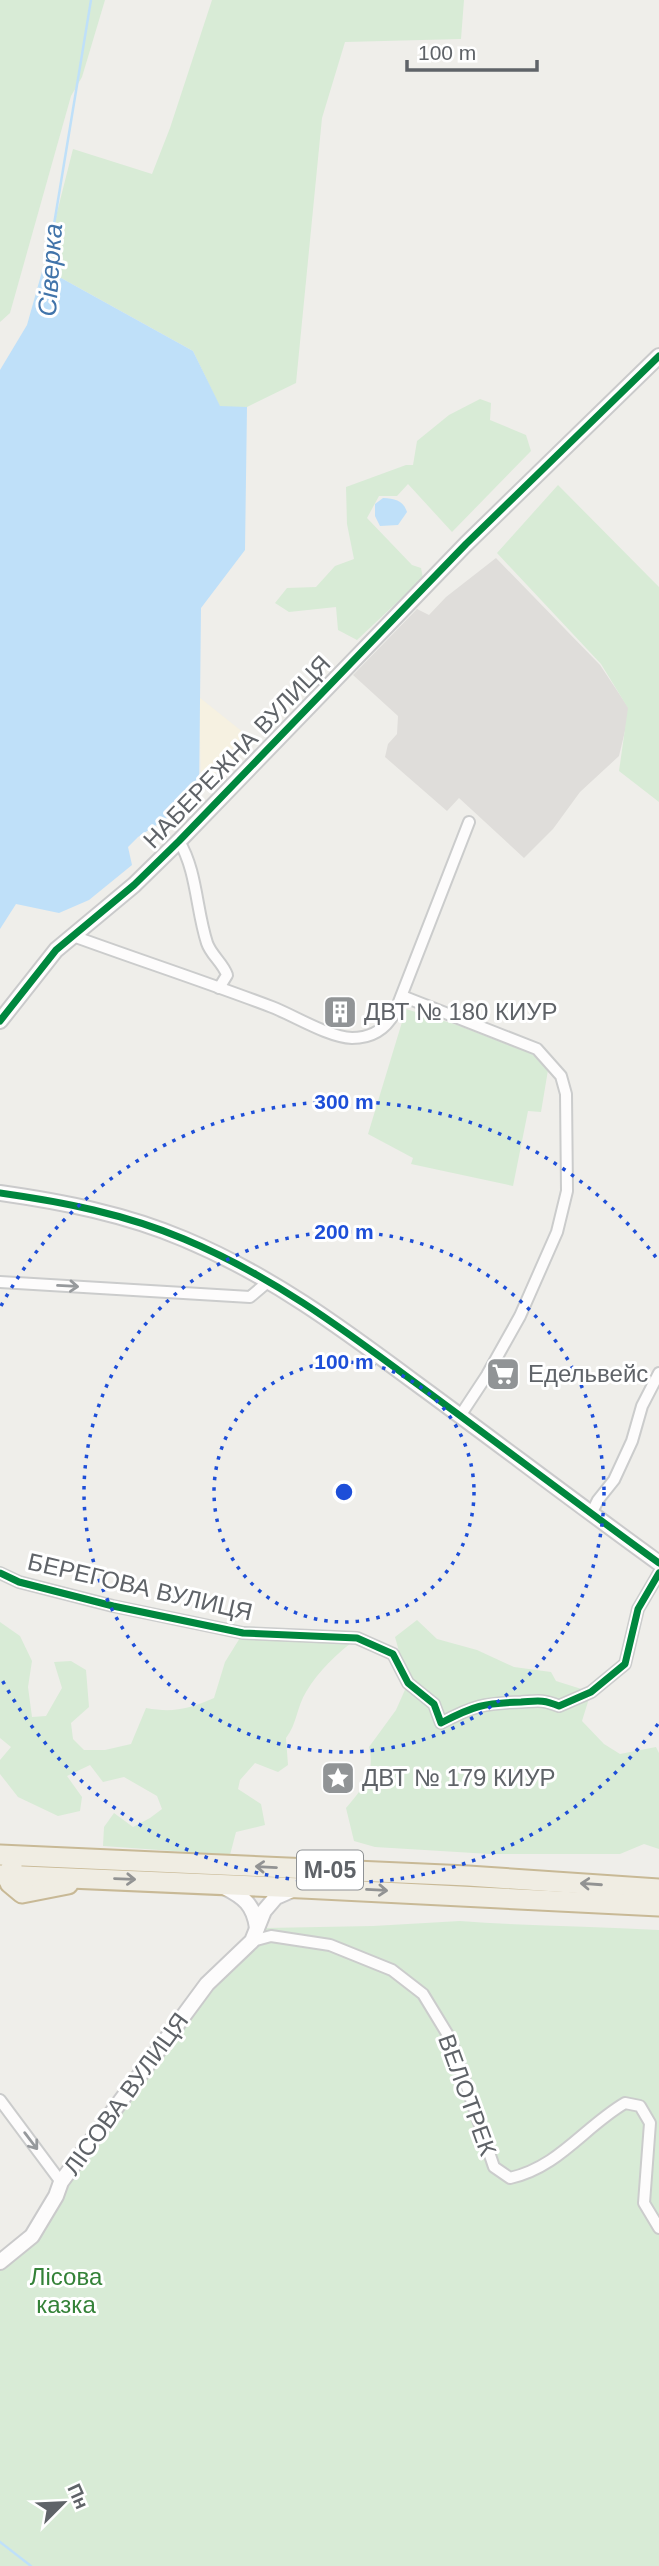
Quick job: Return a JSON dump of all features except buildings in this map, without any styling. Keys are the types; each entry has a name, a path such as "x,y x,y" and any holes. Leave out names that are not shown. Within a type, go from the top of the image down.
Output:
{"highway":[{"name":"М-05","path":"0,1855 468,1876 659,1889"},
{"path":"4,1875 14,1864 24,1861 82,1858"},
{"name":"М-05","path":"4,1875 22,1893 94,1878 659,1906"}],"street":[{"name":"НАБЕРЕЖНА ВУЛИЦЯ","path":"0,1021 42,965 134,885 179,841 502,509 659,356"},
{"path":"73,936 270,1006 336,1035 353,1038 373,1035 386,1026 402,996 468,822"},
{"name":"НАБЕРЕЖНА ВУЛИЦЯ","path":"179,841 188,859 208,946 224,965 227,975 219,988"},
{"path":"402,996 537,1049 561,1076 566,1094 567,1191 557,1232 520,1316 460,1416"},
{"path":"0,1193 77,1206 154,1227 208,1250 269,1281 330,1320 659,1563"},
{"path":"0,1282 250,1297 269,1281"},
{"path":"592,1514 598,1500 614,1480 632,1441 642,1406 659,1373"},
{"name":"БЕРЕГОВА ВУЛИЦЯ","path":"0,1573 19,1582 113,1606 243,1633 356,1638 393,1654 408,1683 434,1704 441,1723 468,1708 491,1702 544,1699 559,1706 591,1692 625,1664 638,1609 659,1573"},
{"path":"212,1883 239,1894 248,1901 255,1912 254,1935"},
{"name":"ЛІСОВА ВУЛИЦЯ","path":"0,2262 32,2236 56,2196 61,2182 206,1984 254,1935 264,1911 276,1897 294,1889"},
{"name":"ВЕЛОТРЕК","path":"254,1935 330,1945 392,1970 423,1994 451,2040 494,2167 510,2178 529,2174 552,2160 577,2142 605,2115 625,2103 640,2106 650,2123 644,2203 659,2228"},
{"path":"0,2100 61,2182"}],"shaded area":[{"path":"496,558 600,665 630,710 619,756 580,792 553,829 524,858 459,798 447,811 385,757 388,744 397,734 398,716 353,675 417,609 429,615 446,597"}],"green space":[{"path":"0,0 105,0 82,77 71,96 10,313 0,322"},
{"path":"212,0 464,0 461,39 345,42 322,118 296,383 247,407 220,407 193,351 43,268 73,149 152,174"},
{"path":"480,399 491,403 490,420 526,435 531,451 452,532 408,484 397,496 379,496 367,518 412,565 421,568 423,578 357,640 338,630 336,607 289,612 275,603 287,588 316,587 335,566 354,559 347,524 346,487 406,465 413,465 417,441 449,415"},
{"path":"558,485 659,587 659,802 619,771 628,708 601,664 497,553"},
{"path":"406,1009 532,1054 548,1070 541,1112 528,1111 513,1186 411,1164 413,1158 368,1134"},
{"path":"417,1620 437,1639 477,1650 514,1667 551,1672 556,1681 591,1692 582,1721 604,1744 620,1754 656,1747 659,1753 659,1849 644,1844 620,1854 490,1854 375,1847 354,1841 346,1808 369,1773 369,1747 396,1710 408,1683 395,1637"},
{"path":"0,1622 20,1636 32,1661 28,1687 32,1717 46,1716 62,1688 54,1662 71,1661 86,1670 89,1707 71,1723 73,1739 84,1750 105,1750 131,1744 146,1708 181,1709 214,1698 225,1662 243,1633 357,1638 323,1669 303,1697 293,1727 286,1738 288,1765 278,1772 255,1763 240,1780 238,1789 261,1804 265,1825 236,1832 230,1855 103,1846 104,1827 114,1813 133,1827 162,1809 157,1796 124,1777 103,1782 90,1765 67,1776 82,1797 80,1811 58,1816 18,1797 0,1774 0,1760 11,1747 0,1738"},
{"name":"Лісова казка","path":"460,1921 659,1930 659,2566 0,2566 0,2261 10,2258 210,1988 250,1952 266,1928"}],"sand":[{"path":"199,697 244,733 209,782 201,782"}],"water":[{"path":"43,268 193,351 220,406 247,407 245,550 201,608 199,797 138,837 128,847 132,865 89,900 59,913 16,904 0,929 0,370 27,325"},
{"path":"383,498 398,501 405,508 407,512 398,525 380,526 375,516 375,504"}],"waterway":[{"name":"Сіверка","path":"46,273 91,0"},
{"path":"0,2542 31,2566"}],"cycle path":[{"path":"0,1021 56,950 134,885 179,841 466,544 659,356"},
{"path":"0,1193 70,1205 162,1230 215,1253 275,1285 358,1341 659,1563"},
{"path":"0,1573 19,1582 113,1606 243,1633 357,1638 393,1654 408,1683 434,1704 441,1723 471,1709 488,1705 540,1701 559,1706 591,1692 625,1664 638,1609 659,1573"}],"place":[{"name":"ДВТ № 180 КИУР","path":"340,1012"},
{"name":"Едельвейс","path":"503,1374"},
{"name":"ДВТ № 179 КИУР","path":"338,1778"}]}
